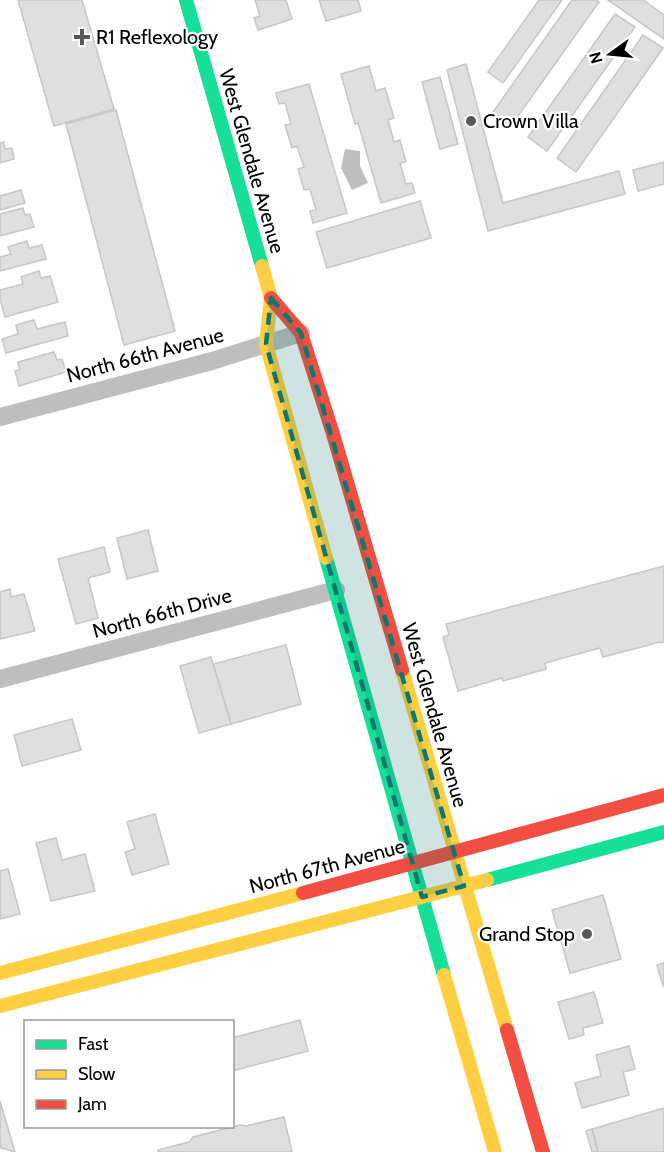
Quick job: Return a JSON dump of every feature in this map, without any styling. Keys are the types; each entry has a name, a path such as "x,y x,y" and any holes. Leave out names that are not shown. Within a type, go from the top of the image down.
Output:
{"main road":[{"name":"West Glendale Avenue","path":"186,0 271,297 266,344 495,1152"},
{"name":"West Glendale Avenue","path":"271,297 301,333 333,434 543,1152"},
{"name":"North 67th Avenue","path":"0,973 664,795"},
{"path":"0,1006 664,832"}],"street":[{"name":"North 66th Avenue","path":"0,417 212,362 301,333"},
{"name":"North 66th Drive","path":"0,679 336,590"}],"highlighted area":[{"path":"271,298 301,333 464,886 422,897 266,344"}],"shaded area":[{"path":"345,149 360,151 360,166 368,183 352,190 341,168"}],"building":[{"path":"18,0 82,0 114,109 54,126"},
{"path":"255,0 286,0 292,19 258,30 254,18 260,16"},
{"path":"319,0 358,0 361,11 326,21"},
{"path":"539,0 562,0 503,83 488,72"},
{"name":"Crown Villa","path":"572,0 599,2 511,126 493,112"},
{"path":"608,0 643,0 664,15 664,39"},
{"name":"Crown Villa","path":"615,14 635,27 547,151 528,137"},
{"name":"Crown Villa","path":"643,35 663,48 576,172 557,158"},
{"name":"Crown Villa","path":"466,64 503,203 619,171 625,194 488,231 447,70"},
{"path":"369,66 376,91 385,88 394,118 388,120 394,142 400,140 406,162 400,163 406,184 412,183 415,193 381,203 341,74"},
{"path":"440,77 458,144 440,149 422,82"},
{"path":"309,84 347,213 313,223 310,211 316,210 310,189 304,190 298,169 304,167 297,146 292,148 285,125 291,124 285,103 279,104 276,93"},
{"path":"116,110 175,331 124,345 66,124"},
{"path":"4,142 5,149 12,148 14,159 0,163 0,143"},
{"path":"664,162 664,184 638,191 633,170"},
{"path":"21,190 25,203 0,210 0,196"},
{"path":"420,201 431,238 327,268 316,232"},
{"path":"23,208 25,215 30,214 34,227 0,236 0,214"},
{"path":"27,241 29,248 42,245 46,259 0,271 0,257 11,254 8,247"},
{"path":"39,271 41,278 50,276 58,302 5,317 0,290 23,284 21,277"},
{"path":"34,320 37,329 65,322 68,336 6,353 2,339 18,334 16,325"},
{"path":"54,352 57,360 62,359 66,372 19,386 15,371 20,370 18,362"},
{"path":"148,530 158,571 127,579 117,538"},
{"path":"104,547 110,572 88,578 98,618 76,624 58,559"},
{"path":"664,566 664,642 603,657 600,648 545,663 546,669 503,681 502,678 458,691 443,637 449,635 446,624"},
{"path":"10,589 11,597 24,594 35,631 0,639 0,592"},
{"path":"286,645 301,704 231,724 213,664"},
{"path":"211,657 231,724 199,733 180,666"},
{"path":"72,719 81,750 22,766 14,735"},
{"path":"155,814 169,864 132,875 125,852 135,849 127,822"},
{"path":"56,838 62,860 85,854 95,891 51,901 36,843"},
{"path":"8,869 20,914 0,919 0,871"},
{"name":"Grand Stop","path":"603,895 621,959 570,973 552,910"},
{"path":"664,963 664,986 663,986 657,965"},
{"path":"594,992 603,1023 583,1028 584,1035 569,1039 558,1002"},
{"path":"300,1020 308,1051 234,1070 234,1037"},
{"path":"629,1046 635,1069 623,1072 629,1095 582,1108 575,1083 601,1076 596,1055"},
{"path":"0,1101 15,1152 1,1148"},
{"path":"664,1108 664,1152 598,1152 592,1129"},
{"path":"284,1117 292,1152 158,1152 158,1150 189,1142 193,1137 240,1125 246,1126"},
{"path":"592,1129 598,1152 592,1152 586,1131"}],"traffic: fast":[{"path":"186,0 262,266"},
{"path":"326,558 444,975"},
{"path":"487,880 664,832"}],"traffic: slow":[{"path":"262,266 271,298 266,344 326,558"},
{"path":"402,670 507,1030"},
{"path":"0,1006 487,880"},
{"path":"0,973 303,893"},
{"path":"444,975 495,1152"}],"traffic: jam":[{"path":"271,298 301,333 402,670"},
{"path":"303,893 664,795"},
{"path":"507,1030 543,1152"}],"place":[{"name":"R1 Reflexology","path":"82,37"},
{"name":"Crown Villa","path":"471,121"},
{"name":"Grand Stop","path":"587,934"}]}
